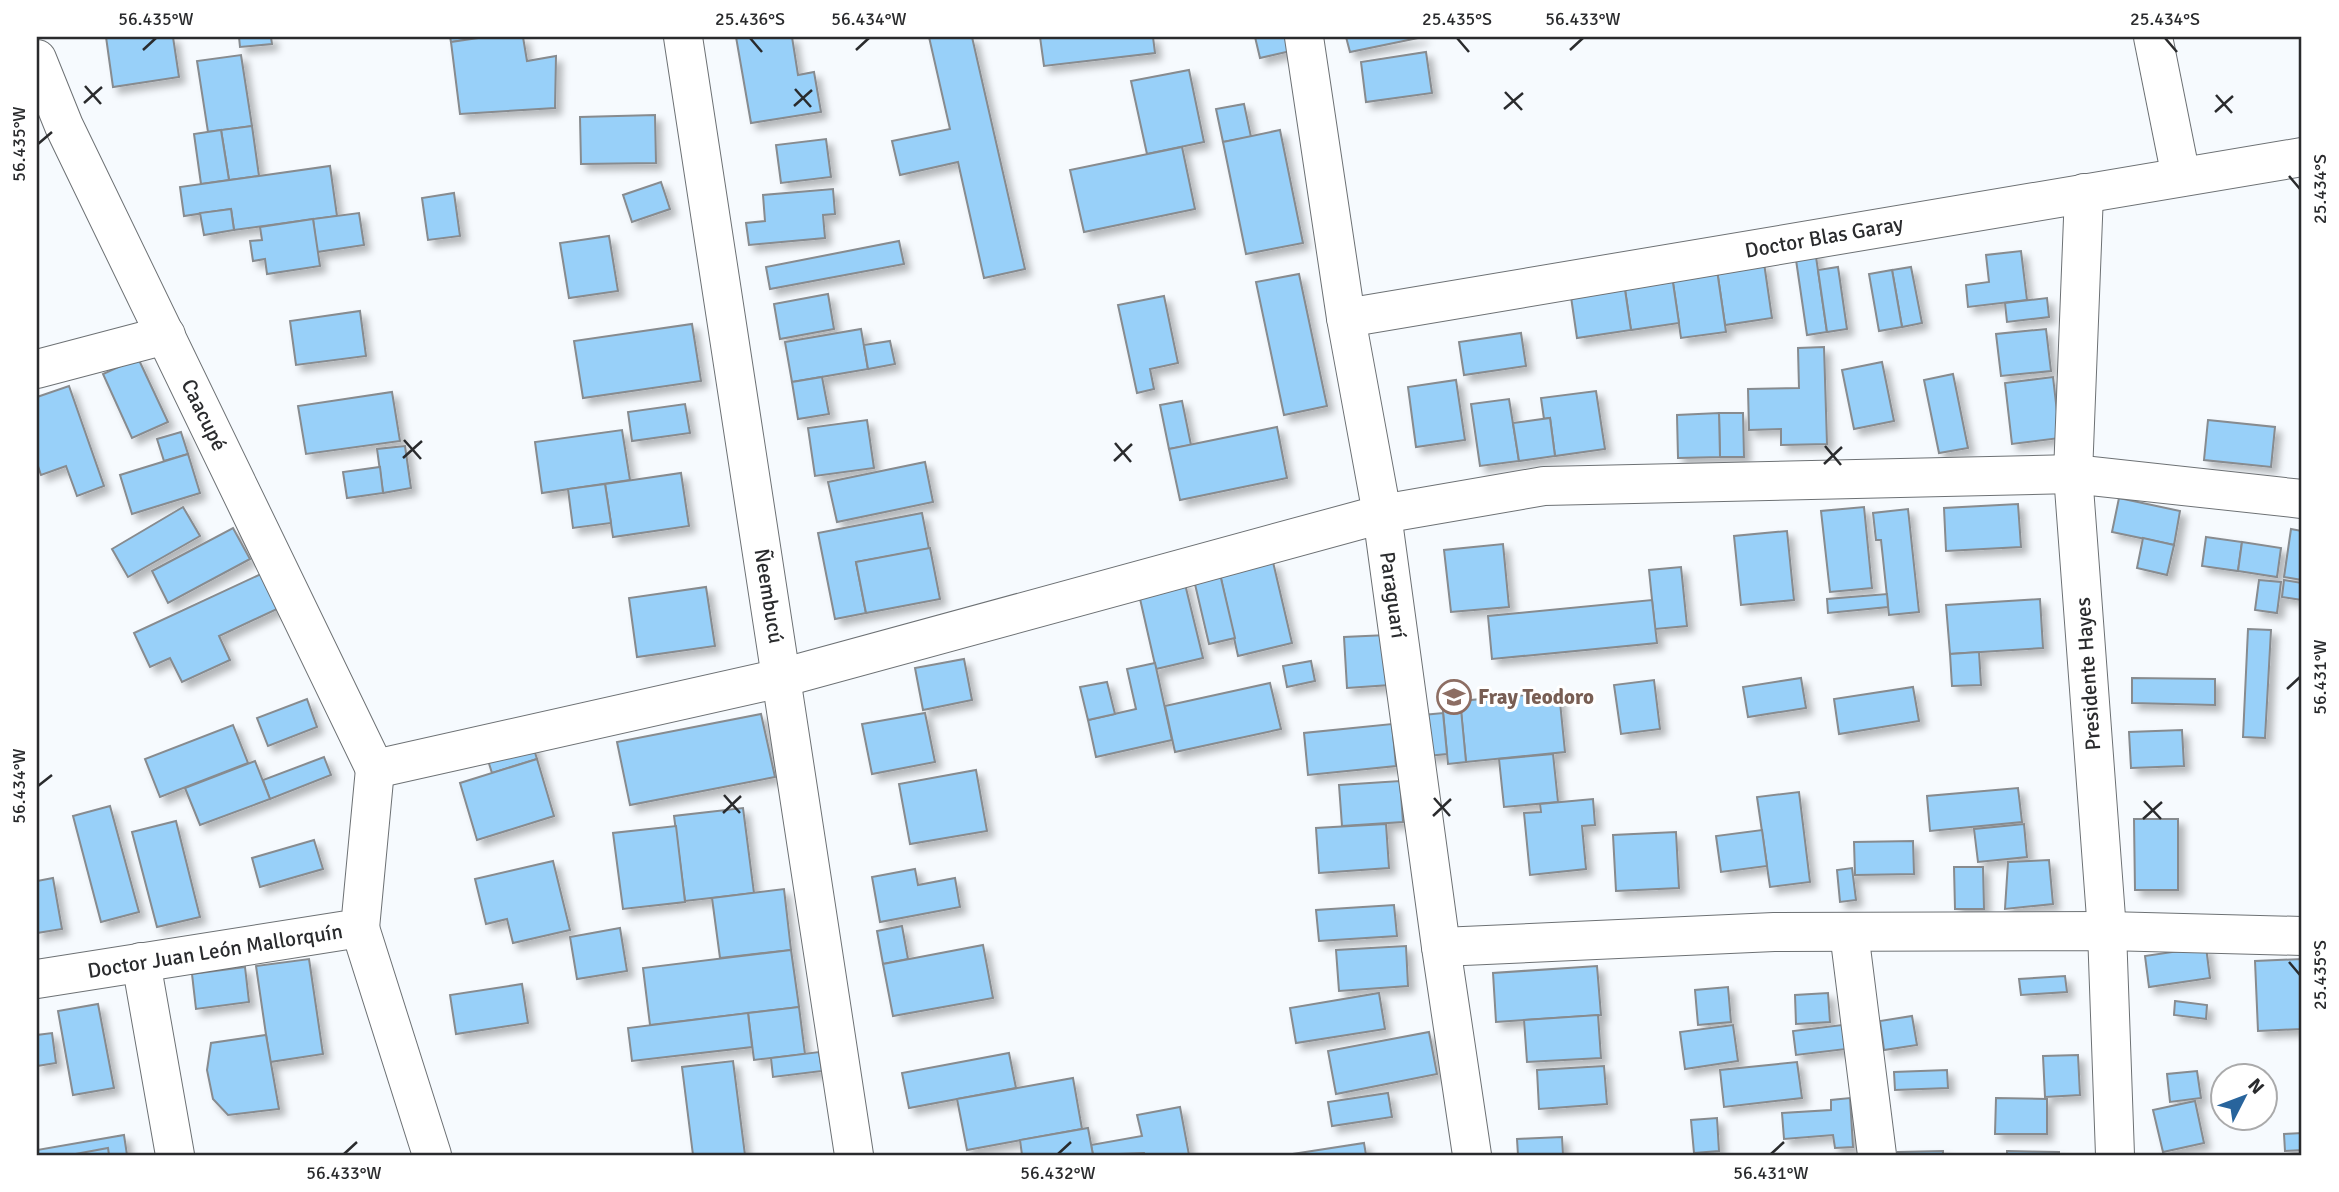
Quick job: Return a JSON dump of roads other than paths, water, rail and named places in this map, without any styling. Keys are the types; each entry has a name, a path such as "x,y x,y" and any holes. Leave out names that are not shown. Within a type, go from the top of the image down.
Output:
{"street":[{"name":"Ñeembucú","path":"683,37 854,1155"},
{"name":"Paraguarí","path":"1304,37 1346,318 1382,514 1472,1155"},
{"path":"2153,37 2181,177"},
{"name":"Caacupé","path":"37,59 64,127 375,769"},
{"name":"Doctor Blas Garay","path":"1346,318 2302,157"},
{"name":"Presidente Hayes","path":"2084,192 2073,474 2107,931 2115,1155"},
{"path":"37,369 166,335"},
{"path":"375,769 781,678 1382,514 1544,486 2073,474 2302,499"},
{"name":"Doctor Juan León Mallorquín","path":"37,979 360,928 375,769"},
{"path":"360,928 432,1155"},
{"path":"1441,947 1774,932 2107,931 2302,936"},
{"path":"1849,932 1877,1155"},
{"path":"141,962 175,1155"}],"place":[{"name":"Fray Teodoro","path":"1454,697"}]}
